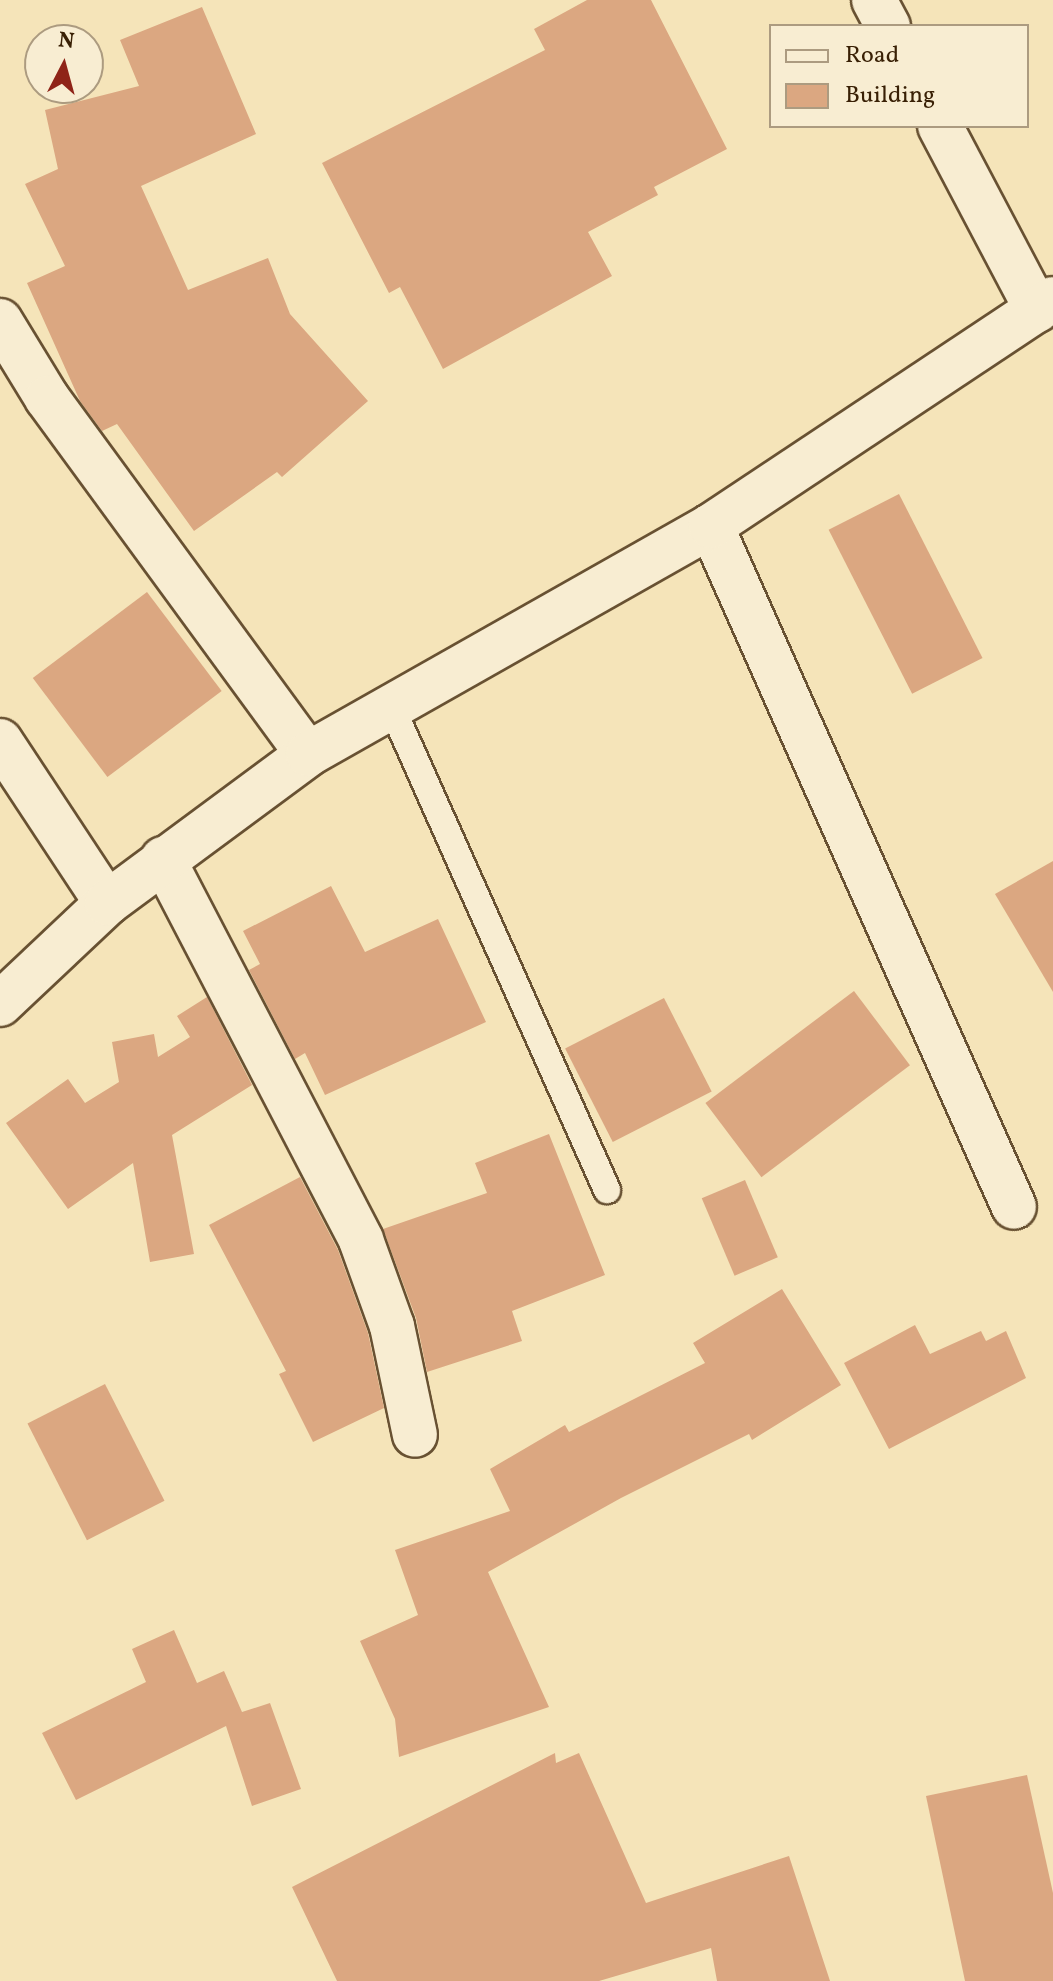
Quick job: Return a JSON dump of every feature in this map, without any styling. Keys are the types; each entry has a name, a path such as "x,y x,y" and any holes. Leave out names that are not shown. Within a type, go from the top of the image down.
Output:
{"street":[{"path":"874,0 887,24"},
{"path":"0,1004 107,903 308,754 711,526 1045,304 941,128"},
{"path":"0,321 47,398 308,754"},
{"path":"711,526 1014,1207"},
{"path":"0,741 107,903"},
{"path":"0,758 107,903"},
{"path":"163,859 361,1240 392,1326 415,1435"}],"lane":[{"path":"392,708 607,1190"}],"building":[{"path":"587,0 651,0 727,149 654,187 658,195 588,232 612,276 443,369 400,287 389,293 322,163 545,50 534,29"},
{"path":"202,7 256,134 141,186 188,290 268,258 290,314 368,401 282,477 277,472 194,531 117,424 102,431 80,401 27,283 65,266 25,184 58,169 45,110 68,104 104,104 104,95 139,86 120,40"},
{"path":"899,494 983,658 912,694 829,530"},
{"path":"147,592 222,691 107,777 33,678"},
{"path":"1053,861 1053,992 995,894"},
{"path":"331,886 365,952 438,919 486,1022 325,1095 305,1053 295,1059 249,970 260,964 243,931"},
{"path":"854,991 910,1065 761,1177 705,1103"},
{"path":"207,997 252,1085 172,1135 194,1254 150,1262 133,1163 68,1209 6,1123 68,1079 85,1103 119,1082 112,1042 154,1034 158,1057 190,1037 177,1016"},
{"path":"664,998 712,1092 613,1142 565,1048"},
{"path":"549,1134 605,1275 512,1311 522,1341 427,1372 416,1318 383,1229 487,1193 475,1163"},
{"path":"300,1177 338,1250 368,1333 384,1408 313,1442 279,1374 286,1371 209,1225"},
{"path":"745,1180 778,1257 735,1276 702,1198"},
{"path":"782,1289 841,1385 752,1440 749,1434 621,1498 488,1572 549,1707 399,1757 395,1719 360,1641 418,1615 395,1550 510,1511 490,1469 565,1425 569,1432 705,1363 693,1343"},
{"path":"915,1325 930,1354 981,1331 986,1341 1006,1331 1026,1378 889,1449 844,1363"},
{"path":"105,1384 164,1501 87,1540 27,1423"},
{"path":"174,1630 197,1683 224,1671 242,1712 270,1703 301,1789 252,1806 226,1726 76,1800 42,1733 146,1682 132,1649"},
{"path":"555,1753 556,1763 579,1753 646,1903 789,1856 830,1981 717,1981 711,1948 599,1981 337,1981 292,1887"},
{"path":"1027,1775 1053,1893 1053,1981 965,1981 926,1796"}]}
